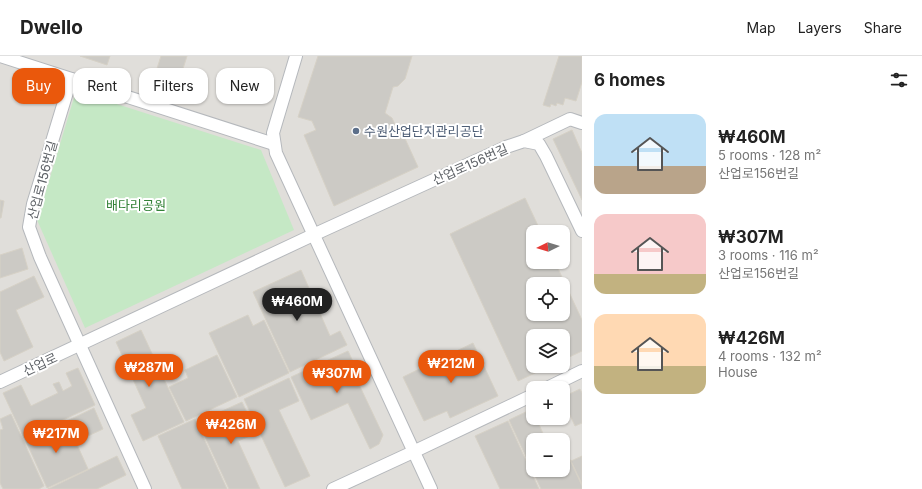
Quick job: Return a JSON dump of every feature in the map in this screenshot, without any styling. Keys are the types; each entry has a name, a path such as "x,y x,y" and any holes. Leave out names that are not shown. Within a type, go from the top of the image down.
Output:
{"street":[{"path":"0,56 274,144"},
{"path":"296,56 273,133 276,154 431,489"},
{"name":"산업로156번길","path":"71,79 33,204 30,227 40,257 145,489"},
{"path":"524,141 570,119 582,123"},
{"name":"산업로156번길","path":"80,345 313,235 506,147 524,141 539,144 582,232"},
{"name":"산업로","path":"0,382 80,345"},
{"path":"561,381 582,371"},
{"path":"333,489 526,398"}],"shaded area":[{"path":"0,56 582,56 582,489 0,489"}],"green space":[{"name":"배다리공원","path":"73,101 73,104 117,104 261,150 294,230 85,328 37,220"}],"building":[{"path":"80,56 110,56 107,65"},
{"path":"161,56 187,56 183,68 157,68"},
{"name":"수원산업단지관리공단","path":"318,56 412,56 405,79 398,86 393,87 385,113 392,118 399,133 402,132 418,167 334,206 304,135 316,130 312,121 298,117"},
{"path":"559,56 582,56 582,82 576,101 565,98 563,105 557,103 556,106 551,104 550,107 543,105"},
{"path":"572,130 582,153 582,200 553,139"},
{"path":"525,198 538,225 526,225 526,269 558,269 562,277 526,277 526,321 570,321 570,294 582,320 582,351 570,357 570,329 526,329 526,373 535,373 518,381 450,234"},
{"path":"0,200 4,201 1,218 0,218"},
{"path":"22,248 28,269 0,278 0,255"},
{"path":"301,270 330,336 340,331 347,345 290,372 253,292"},
{"path":"34,276 44,297 16,310 33,347 4,361 0,352 0,292"},
{"path":"248,315 253,326 264,320 289,373 239,397 209,333"},
{"path":"141,330 184,422 143,441 131,415 146,408 116,342"},
{"path":"473,343 498,396 450,418 447,411 424,421 403,377"},
{"path":"348,351 358,372 354,374 383,435 379,444 370,449 348,403 311,420 291,377"},
{"path":"217,355 237,397 186,421 169,387 188,378 185,370"},
{"path":"78,368 95,405 24,438 3,393 21,385 31,406 58,393 53,384 59,382 63,391 72,386 66,373"},
{"path":"289,378 299,401 279,410 310,476 285,487 244,399"},
{"path":"580,389 582,393 582,423 575,426 570,415 570,394"},
{"path":"242,402 257,433 238,441 260,489 229,489 198,422"},
{"path":"94,408 103,429 77,441 67,421"},
{"path":"526,412 526,425 539,425 543,433 526,433 526,457 509,420"},
{"path":"11,414 44,486 39,489 3,489 0,483 0,430 3,429 0,419"},
{"path":"195,419 227,489 182,489 158,436"},
{"path":"66,420 88,469 47,488 25,439"},
{"path":"508,421 526,460 526,477 534,477 539,489 500,489 475,436"},
{"path":"117,456 126,475 97,489 48,489"},
{"path":"582,456 582,484 571,461"},
{"path":"570,460 582,486 582,489 541,489 535,477 570,477"}],"place":[{"name":"수원산업단지관리공단","path":"356,131"}]}
